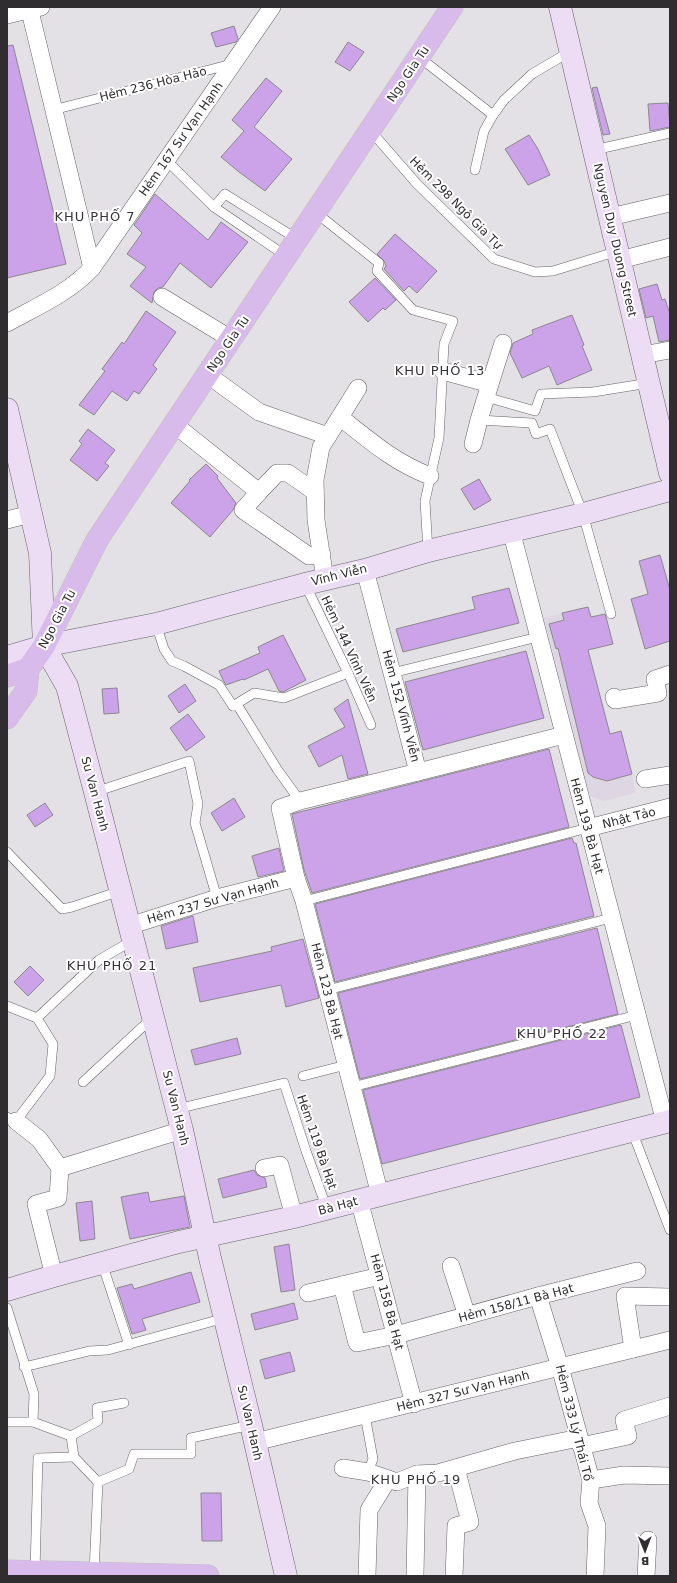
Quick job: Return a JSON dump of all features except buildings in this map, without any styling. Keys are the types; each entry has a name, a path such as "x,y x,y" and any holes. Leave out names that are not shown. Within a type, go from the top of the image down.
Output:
{"main road":[{"name":"Ngo Gia Tu","path":"28,669 44,646 97,540 452,7"},
{"path":"7,676 28,669 26,691 7,718"},
{"path":"7,1571 208,1576"}],"street":[{"path":"233,64 272,7"},
{"name":"Nguyen Duy Duong Street","path":"560,7 670,473"},
{"path":"7,16 33,8 53,110 92,268"},
{"name":"Hẻm 167 Sư Vạn Hạnh","path":"7,324 72,287 92,268 233,64"},
{"path":"610,217 670,203"},
{"path":"619,256 670,247"},
{"path":"162,297 231,339"},
{"path":"473,444 503,343"},
{"path":"642,355 670,350"},
{"path":"443,371 488,391"},
{"path":"208,375 259,412 328,436"},
{"path":"315,582 322,555 316,520 315,492 315,480 321,446 358,388"},
{"path":"7,409 40,553 44,646"},
{"path":"340,417 376,447 410,468 430,476"},
{"path":"175,425 260,492"},
{"path":"315,492 288,473 277,473 244,510 309,556 322,555"},
{"name":"Vĩnh Viễn","path":"7,657 44,646 156,624 365,570 428,551 583,514 670,490"},
{"path":"7,520 30,514"},
{"name":"Hẻm 193 Bà Hạt","path":"511,530 611,918 667,1122"},
{"name":"Hẻm 152 Vĩnh Viễn","path":"300,801 418,772 365,570"},
{"name":"Su Van Hanh","path":"44,646 67,686 95,792 182,1130 286,1576"},
{"path":"614,697 614,700 658,692 655,678 670,674"},
{"path":"418,772 564,735"},
{"path":"644,779 670,775"},
{"name":"Hẻm 123 Bà Hạt","path":"300,801 280,808 296,878 304,901 380,1195"},
{"name":"Nhật Tảo","path":"588,828 670,808"},
{"name":"Hẻm 237 Sư Vạn Hạnh","path":"131,933 217,898 296,878"},
{"path":"12,1119 39,1139 60,1168 58,1198 36,1204 54,1276"},
{"name":"Bà Hạt","path":"7,1290 179,1242 327,1209 667,1122"},
{"path":"60,1168 182,1130"},
{"path":"264,1168 280,1165 294,1217"},
{"name":"Hẻm 158 Bà Hạt","path":"359,1200 414,1404"},
{"path":"452,1266 466,1316"},
{"name":"Hẻm 158/11 Bà Hạt","path":"342,1285 357,1343 396,1335 538,1296 637,1271"},
{"path":"308,1293 380,1276"},
{"name":"Hẻm 333 Lý Thái Tổ","path":"538,1296 560,1367 591,1480 589,1503 597,1526 595,1576"},
{"path":"633,1349 625,1296 670,1297"},
{"name":"Hẻm 327 Sư Vạn Hạnh","path":"253,1433 365,1415 670,1340"},
{"path":"343,1468 368,1472 397,1482 417,1474 438,1472 456,1468 515,1451 628,1436 624,1420 670,1406"},
{"path":"454,1576 456,1526 470,1522 456,1468"},
{"path":"415,1576 417,1474"},
{"path":"591,1480 624,1475 670,1476"},
{"path":"367,1576 369,1510 388,1479"},
{"path":"646,1576 648,1540"}],"lane":[{"path":"476,170 484,131 504,100 532,74 571,51"},
{"path":"419,57 493,115"},
{"name":"Hẻm 236 Hòa Hảo","path":"53,110 233,64"},
{"name":"Hẻm 298 Ngô Gia Tự","path":"370,130 417,184 494,259 535,272 553,271 619,256"},
{"path":"594,150 670,133"},
{"path":"166,160 214,207 292,248"},
{"path":"214,207 225,194 292,248"},
{"path":"315,212 379,262 377,271 413,310 453,321 444,344 440,438 430,476 426,501 428,551"},
{"path":"488,391 535,411 541,394 593,392 649,383"},
{"path":"479,420 532,423 536,434 550,429 583,514 611,614"},
{"name":"Hẻm 144 Vĩnh Viễn","path":"315,582 348,673 371,725"},
{"path":"156,624 164,649 172,661 219,685 233,706 238,706 277,769 300,801"},
{"path":"392,673 538,637"},
{"path":"233,706 254,693 284,698 348,673"},
{"path":"95,792 189,761 198,804 195,823 217,898"},
{"path":"304,901 588,828"},
{"path":"7,852 62,909 120,891"},
{"path":"327,990 611,918"},
{"path":"37,1018 99,960 131,933"},
{"path":"7,1006 37,1018 53,1044 50,1076 12,1119"},
{"path":"352,1087 637,1015"},
{"path":"83,1082 153,1017"},
{"path":"303,1076 346,1064"},
{"name":"Hẻm 119 Bà Hạt","path":"176,1109 284,1083 327,1209"},
{"path":"632,1131 670,1230"},
{"path":"102,1263 129,1345"},
{"path":"7,1308 24,1367 34,1394 33,1422"},
{"path":"24,1367 89,1351 108,1350 129,1345 225,1318"},
{"path":"7,1422 33,1422 71,1436 98,1421 97,1408 124,1403"},
{"path":"365,1415 373,1459 368,1472"},
{"path":"98,1482 129,1469 134,1454 191,1454 191,1438 253,1433"},
{"path":"71,1436 74,1457 98,1482 94,1573"},
{"path":"34,1572 38,1458 74,1457"}],"shaded area":[{"path":"588,607 591,617 605,614 613,644 588,650 609,733 621,731 636,793 603,801 592,797 585,783 544,618"}],"district":[{"name":"KHU PHỐ 7","path":"95,216"},
{"name":"KHU PHỐ 13","path":"440,370"},
{"name":"KHU PHỐ 21","path":"112,965"},
{"name":"KHU PHỐ 22","path":"562,1033"},
{"name":"KHU PHỐ 19","path":"416,1479"}]}
